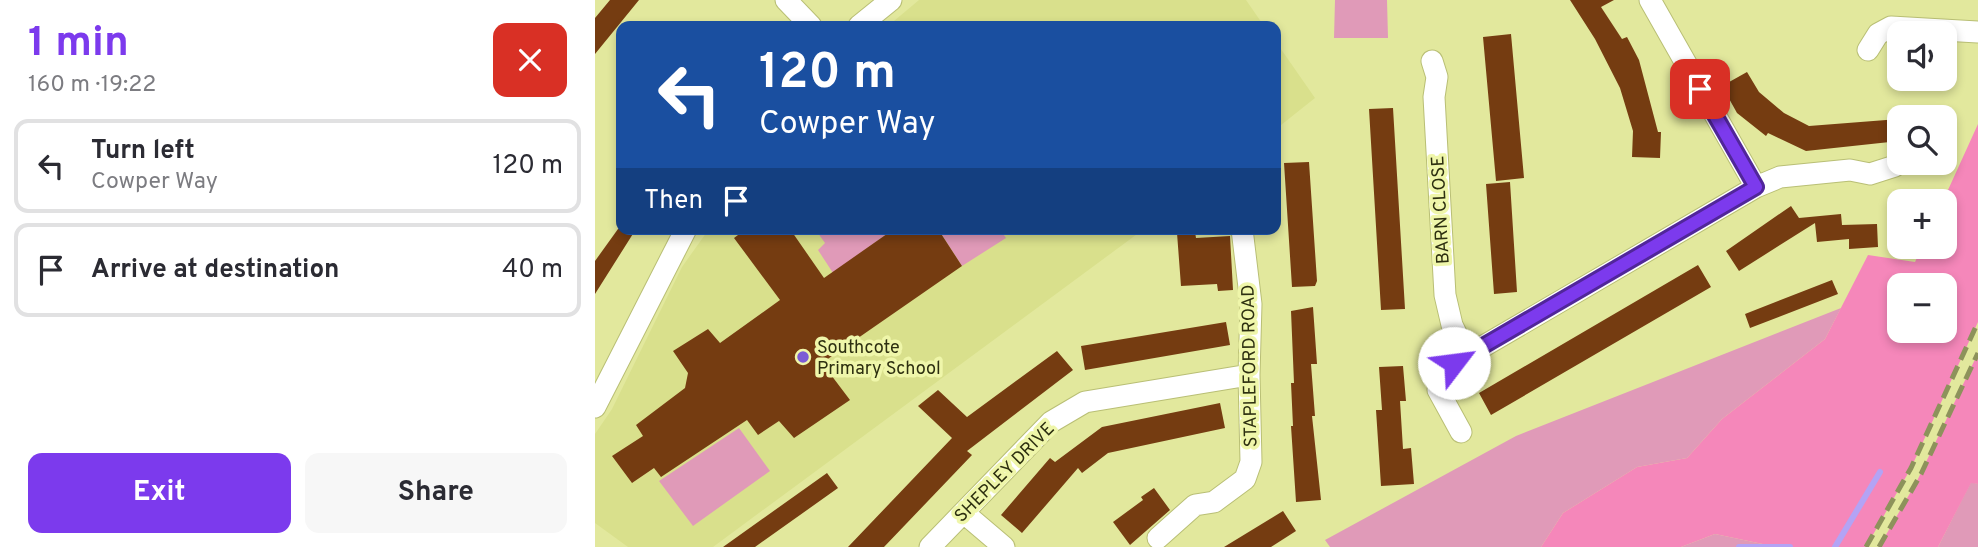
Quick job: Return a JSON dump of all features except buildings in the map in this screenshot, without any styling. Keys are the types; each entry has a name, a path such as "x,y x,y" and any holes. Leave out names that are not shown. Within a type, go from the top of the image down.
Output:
{"street":[{"path":"786,0 806,21"},
{"path":"865,21 891,0"},
{"path":"1650,0 1756,187"},
{"path":"1868,50 1878,34 1891,27 1978,32"},
{"name":"BARN CLOSE","path":"1432,61 1437,77 1434,97 1445,295 1452,324 1467,356"},
{"path":"1461,432 1438,390 1441,371 1756,187 1780,177 1850,170 1870,174 1887,169"},
{"path":"595,407 684,235"},
{"name":"STAPLEFORD ROAD","path":"1158,538 1195,505 1214,502 1245,480 1251,462 1251,304 1243,235"},
{"name":"SHEPLEY DRIVE","path":"930,547 1051,422 1085,402 1249,375"},
{"path":"964,513 1004,547"}],"shaded area":[{"path":"919,0 1246,0 1261,21 894,21"},
{"path":"1335,0 1387,0 1388,38 1334,38"},
{"path":"1281,49 1315,98 1281,125"},
{"path":"1978,124 1978,322 1911,468 1866,547 1777,547 1715,534 1681,547 1541,547 1563,513 1637,467 1687,458 1722,419 1825,339 1868,255 1915,262 1916,259 1957,259 1957,189 1948,189"},
{"name":"Southcote Primary School","path":"705,235 1136,235 713,547 628,547 595,523 595,434 612,409 682,267"},
{"path":"819,235 886,235 833,273 818,250 825,243"},
{"path":"942,235 1004,235 1006,238 962,266"},
{"path":"1841,308 1825,339 1722,419 1687,458 1637,467 1563,513 1541,547 1330,547 1325,540 1516,436"},
{"path":"1978,353 1978,484 1971,483 1938,547 1879,547 1917,481"},
{"path":"739,428 770,471 693,526 659,481"},
{"path":"1971,482 1978,484 1978,547 1938,547"},
{"path":"1715,534 1777,547 1681,547"}],"waterway":[{"path":"1835,547 1880,472"},
{"path":"1739,547 1790,547"}],"railway":[{"path":"1866,547 1911,468 1978,322"},
{"path":"1879,547 1921,474 1978,353"}],"place":[{"name":"Southcote Primary School","path":"803,357"}],"route":[{"path":"1454,363 1756,187 1700,89"}]}
